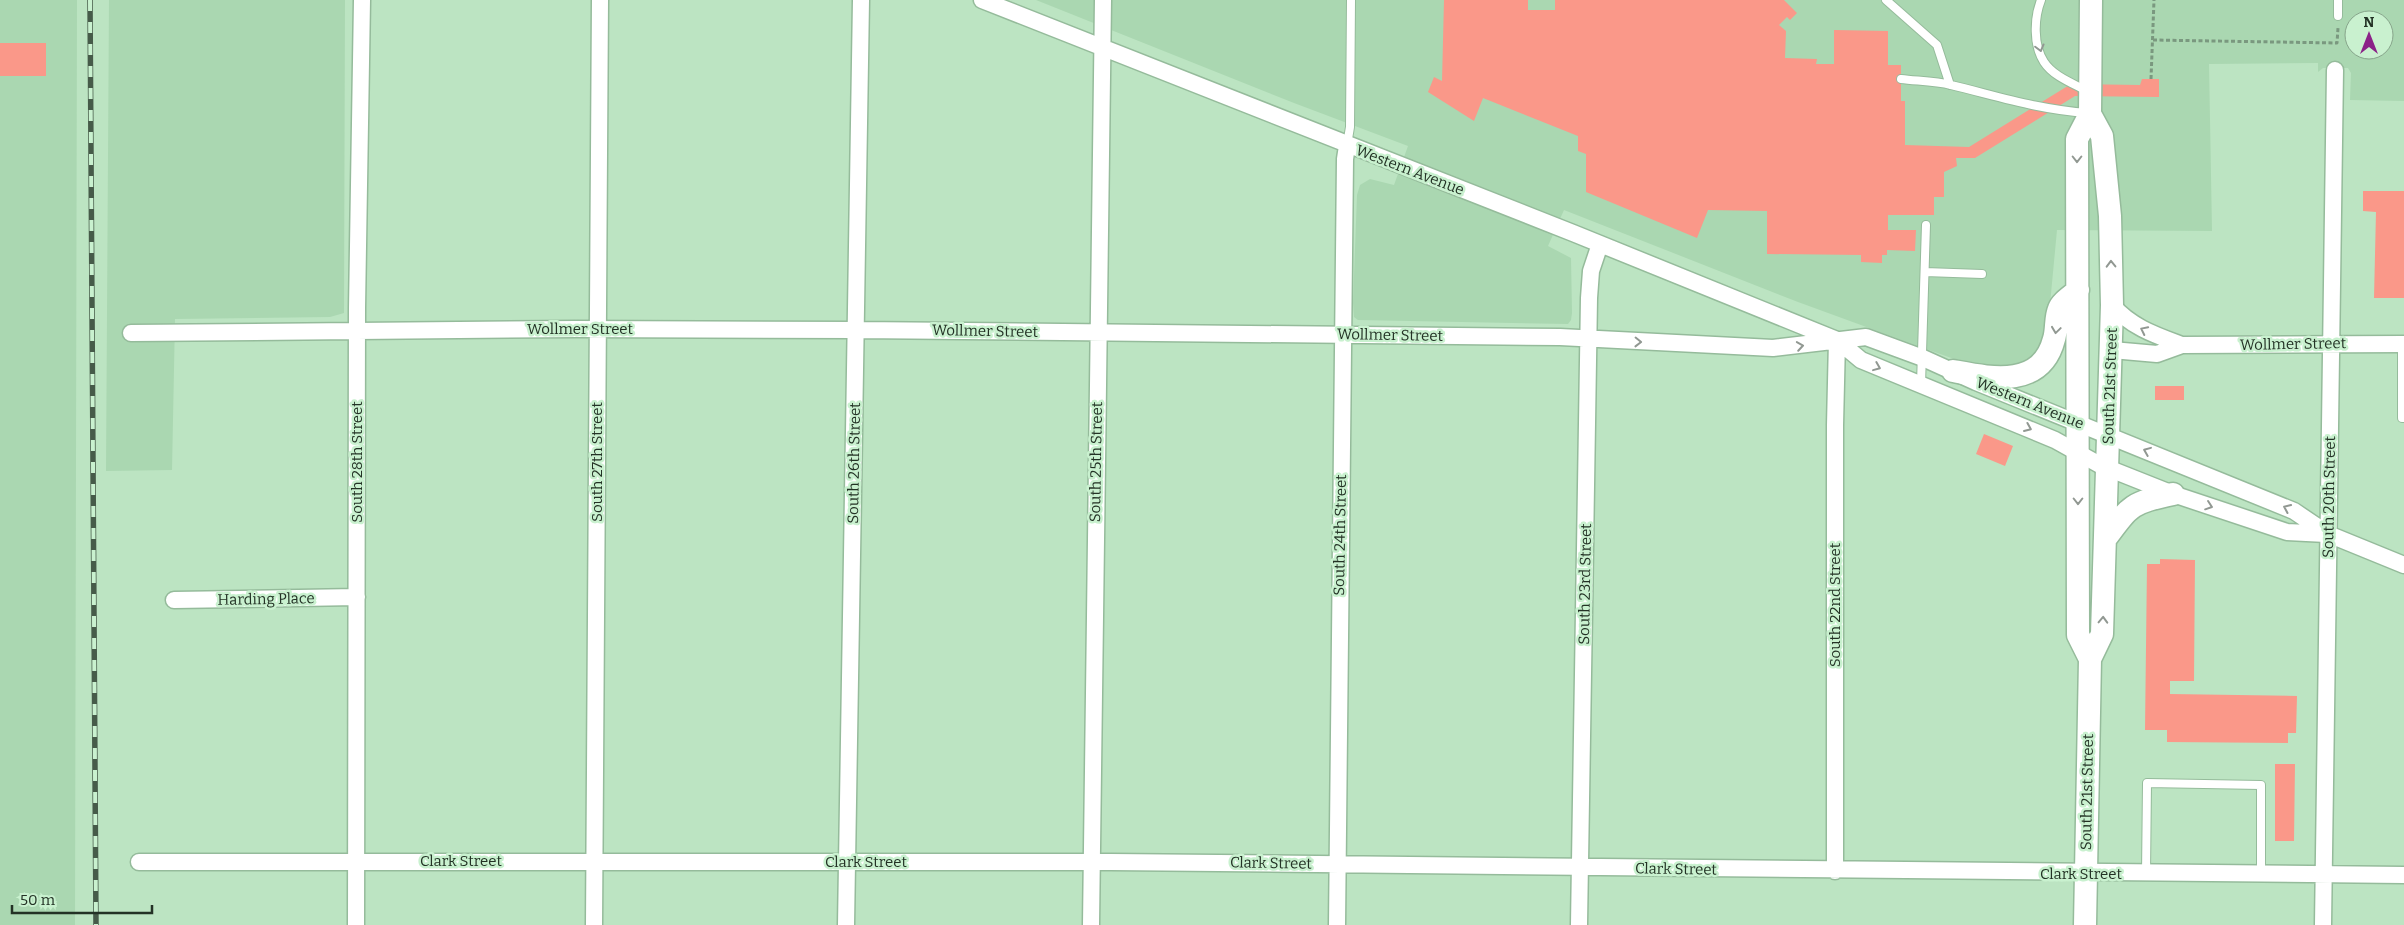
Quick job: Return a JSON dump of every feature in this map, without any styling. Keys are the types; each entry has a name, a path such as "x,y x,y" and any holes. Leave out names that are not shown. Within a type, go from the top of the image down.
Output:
{"main road":[{"name":"South 21st Street","path":"2090,0 2090,103 2077,139 2078,635 2090,659"},
{"name":"South 21st Street","path":"2085,925 2090,659 2102,634 2112,350 2110,216 2102,136 2090,103"},
{"path":"1953,371 2007,378 2034,370 2046,358 2052,347 2059,308 2078,290"},
{"path":"2078,314 2096,340 2112,350"},
{"path":"2106,538 2124,513 2134,504 2173,494"}],"street":[{"name":"South 28th Street","path":"356,925 357,330 362,0"},
{"name":"South 27th Street","path":"594,925 600,0"},
{"name":"South 26th Street","path":"846,925 861,0"},
{"name":"Western Avenue","path":"982,0 1347,146 1600,244 1837,340 1861,360 2055,440 2107,468 2173,494 2287,532 2328,534"},
{"name":"South 25th Street","path":"1091,925 1102,0"},
{"name":"South 20th Street","path":"2323,925 2335,70"},
{"name":"South 24th Street","path":"1336,925 1342,335 1345,159 1347,146"},
{"name":"South 23rd Street","path":"1579,925 1590,275 1600,244"},
{"name":"Wollmer Street","path":"2112,305 2124,318 2138,327 2182,346"},
{"name":"Wollmer Street","path":"131,333 598,329 857,330 1560,337 1589,340 1773,348 1837,340"},
{"name":"Western Avenue","path":"1837,340 1871,338 1923,358 2294,511 2328,534 2404,565"},
{"name":"South 22nd Street","path":"1835,871 1835,425 1837,340"},
{"name":"Wollmer Street","path":"2112,350 2157,354 2182,346 2403,344"},
{"name":"Harding Place","path":"174,600 357,597"},
{"name":"Clark Street","path":"139,862 1091,862 2086,874 2404,875"}],"lane":[{"path":"1347,146 1350,120 1352,0"},
{"path":"1886,0 1937,45 1950,85"},
{"path":"2041,0 2036,27 2039,47 2044,62 2090,103"},
{"path":"2338,0 2338,16"},
{"path":"1901,79 1950,85 2020,104 2061,112 2090,103"},
{"path":"1921,384 1926,226"},
{"path":"1925,272 1982,274"},
{"path":"2403,344 2402,418 2404,418"},
{"path":"2146,874 2147,783 2156,783 2262,784 2261,875"}],"path":[{"path":"2151,79 2154,0"},
{"path":"2153,40 2337,44 2338,16"}],"shaded area":[{"path":"0,0 77,0 75,925 0,925"},
{"path":"109,0 345,0 344,313 330,317 175,319 172,470 106,471"},
{"path":"1036,0 2404,0 2404,101 2350,100 2351,73 2348,68 2323,68 2318,72 2318,63 2209,64 2212,231 2057,230 2047,336 2029,364 1984,370 1798,302 1564,210 1548,246 1571,258 1572,313 1568,324 1358,320 1354,317 1353,303 1357,195 1360,185 1370,179 1394,185 1408,146 1294,103"}],"building":[{"path":"1444,0 1528,0 1528,10 1555,10 1555,0 1784,0 1797,13 1790,20 1787,17 1779,25 1786,31 1785,58 1817,59 1816,64 1834,64 1834,30 1888,31 1888,65 1901,65 1901,101 1905,101 1905,145 1969,147 2071,84 2140,85 2142,79 2159,79 2159,97 2075,96 1975,158 1956,158 1957,166 1944,172 1944,197 1934,197 1934,215 1888,215 1888,230 1916,230 1915,251 1887,250 1887,255 1882,255 1882,263 1861,262 1861,255 1767,254 1767,211 1708,210 1697,238 1586,192 1586,154 1578,151 1578,136 1483,98 1474,121 1428,92 1434,77 1442,81"},
{"path":"0,43 46,43 46,76 0,76"},
{"path":"2363,191 2404,191 2404,298 2374,298 2376,212 2363,211"},
{"path":"2155,386 2184,386 2184,400 2155,400"},
{"path":"1984,434 2013,446 2005,466 1976,454"},
{"path":"2160,559 2195,560 2194,681 2170,681 2170,694 2297,696 2296,733 2288,733 2288,743 2167,742 2167,730 2145,730 2147,564 2160,564"},
{"path":"2275,764 2295,764 2294,841 2275,841"}],"railway":[{"path":"90,0 96,925"}]}
